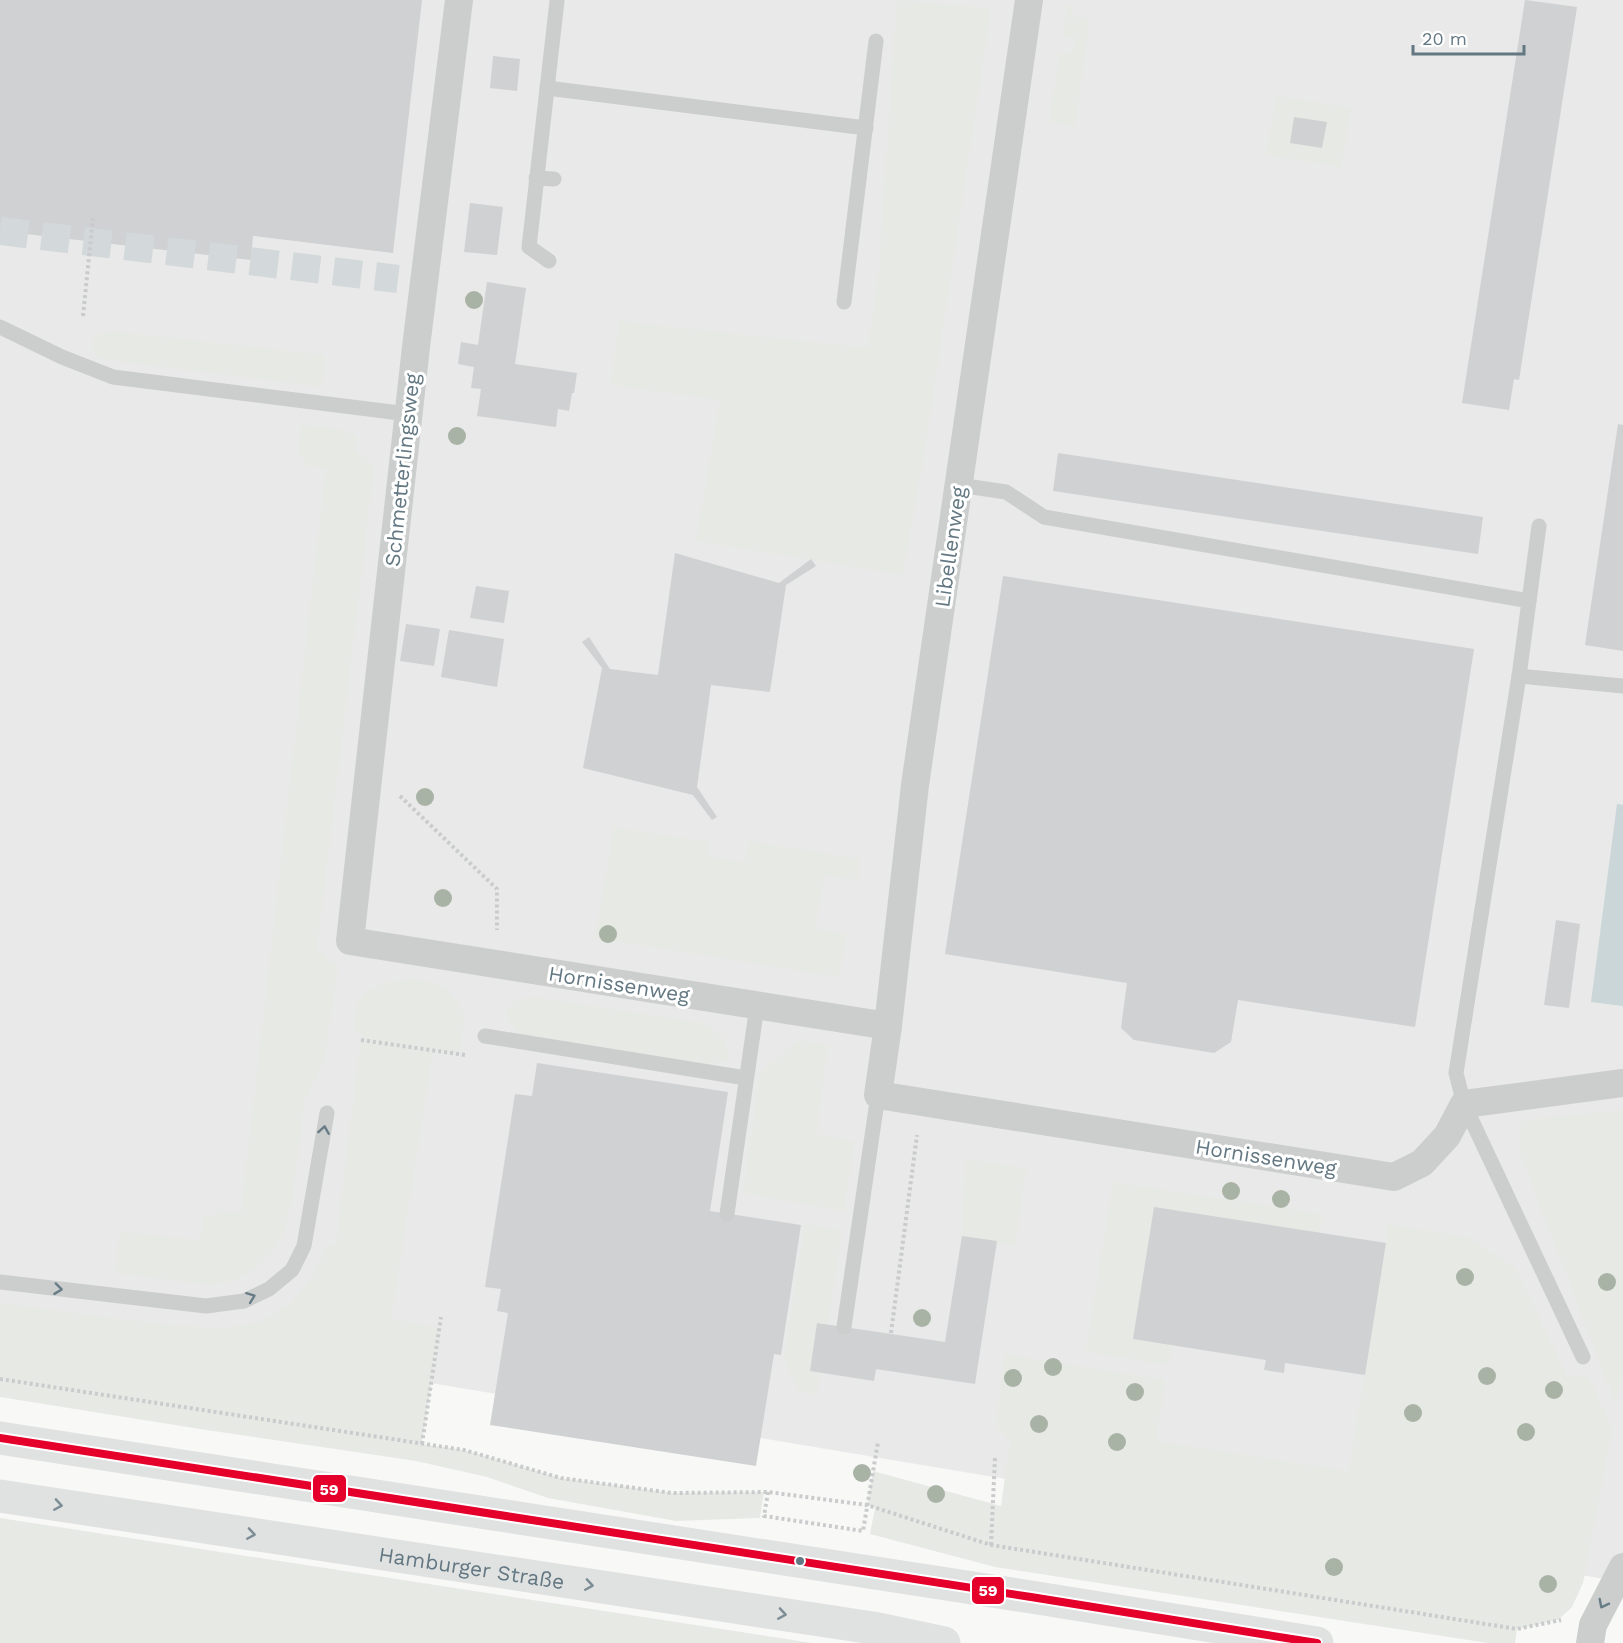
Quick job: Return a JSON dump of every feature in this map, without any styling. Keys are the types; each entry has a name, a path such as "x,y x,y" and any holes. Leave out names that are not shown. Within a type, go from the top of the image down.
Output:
{"main road":[{"path":"0,1438 1317,1643"},
{"name":"Hamburger Straße","path":"0,1496 873,1628 944,1643"}],"street":[{"name":"Schmetterlingsweg","path":"350,941 408,414 459,0"},
{"name":"Libellenweg","path":"878,1095 915,785 1029,0"},
{"name":"Hornissenweg","path":"350,941 888,1026"},
{"path":"1464,1104 1623,1083"},
{"name":"Hornissenweg","path":"878,1095 1394,1177 1422,1162 1446,1136 1464,1104"},
{"path":"1590,1643 1593,1625 1623,1567"}],"lane":[{"path":"549,261 529,247 557,1"},
{"path":"844,302 876,41"},
{"path":"546,88 866,128"},
{"path":"536,178 555,180"},
{"path":"838,215 854,217"},
{"path":"0,327 62,357 113,377 408,414"},
{"path":"959,485 1006,492 1044,517 1529,601"},
{"path":"1539,526 1519,676 1456,1073 1464,1104 1583,1357"},
{"path":"1519,676 1623,687"},
{"path":"726,1214 757,1006"},
{"path":"485,1036 746,1078"},
{"path":"844,1327 878,1095"},
{"path":"0,1282 206,1306 244,1301 269,1290 292,1270 303,1246 327,1113"}],"path":[{"path":"83,316 93,218"},
{"path":"369,766 497,889 496,964"},
{"path":"362,1040 470,1056"},
{"path":"891,1333 922,1102"},
{"path":"422,1444 441,1317"},
{"path":"0,1378 464,1450 561,1478 672,1493 768,1492 867,1505 991,1545 1517,1629 1558,1620"},
{"path":"768,1492 764,1516 863,1531 878,1442"},
{"path":"991,1545 994,1457"}],"shaded area":[{"path":"0,0 1623,0 1623,1582 0,1311"},
{"path":"897,0 991,8 927,435 903,575 696,541 720,400 611,385 619,321 868,348 879,269"},
{"path":"1068,4 1072,6 1071,16 1090,19 1075,126 1049,122 1060,52 1072,54 1075,38 1063,36"},
{"path":"1277,96 1351,108 1341,167 1266,155"},
{"path":"110,331 325,355 322,387 100,359 93,351 93,341 99,334"},
{"path":"301,425 338,429 357,436 355,449 374,466 317,949 338,967 324,1062 305,1099 292,1200 284,1232 260,1264 237,1280 210,1285 116,1273 120,1232 200,1240 203,1216 218,1217 219,1211 241,1213 326,468 303,465 304,456 298,454"},
{"path":"1617,804 1623,805 1623,1006 1591,1002"},
{"path":"614,827 709,842 707,856 745,862 749,841 860,859 857,880 824,875 815,929 846,934 839,977 595,938"},
{"path":"414,979 432,982 445,989 456,1000 465,1016 459,1054 433,1050 391,1319 440,1328 422,1444 464,1450 561,1478 672,1493 764,1492 760,1518 676,1521 548,1498 487,1477 416,1461 0,1397 0,1303 170,1325 224,1328 260,1322 290,1304 310,1281 326,1249 336,1242 362,1034 354,1033 358,1004 368,991 375,987 398,980"},
{"path":"534,997 703,1023 723,1038 729,1061 683,1068 521,1035 510,1023 506,1011 517,1000"},
{"path":"799,1040 828,1045 816,1134 854,1141 844,1211 743,1193 760,1073"},
{"path":"1623,1110 1623,1370 1616,1405 1520,1153 1521,1120"},
{"path":"966,1159 1026,1168 1015,1246 962,1236"},
{"path":"1113,1182 1322,1214 1320,1233 1154,1207 1133,1339 1172,1346 1168,1365 1086,1352"},
{"path":"805,1224 842,1230 828,1325 817,1324 810,1371 819,1373 817,1391 809,1395 799,1391 784,1358"},
{"path":"1387,1224 1468,1237 1516,1269 1566,1374 1589,1378 1612,1429 1583,1583 1572,1607 1558,1620 1517,1629 1515,1643 1488,1643 995,1567 870,1534 875,1508 867,1505 873,1471 1001,1506 1010,1440 996,1425 1005,1354 1165,1380 1156,1441 1349,1471 1386,1243"},
{"path":"0,1518 812,1643 0,1643"}],"building":[{"path":"0,0 422,0 393,253 253,236 251,260 0,231"},
{"path":"1525,0 1577,7 1519,380 1514,379 1509,410 1462,403"},
{"path":"493,56 520,59 517,91 490,88"},
{"path":"1294,117 1327,122 1322,148 1290,143"},
{"path":"470,203 503,207 497,255 464,252"},
{"path":"487,282 526,288 515,364 577,373 569,411 558,409 556,427 477,416 481,389 471,388 474,367 458,364 461,342 478,345"},
{"path":"1618,424 1623,425 1623,651 1585,645"},
{"path":"1058,453 1483,517 1478,554 1053,491"},
{"path":"675,553 779,583 811,559 816,566 786,585 770,692 711,685 697,787 717,817 712,820 693,795 583,768 602,668 582,642 589,637 610,669 658,675"},
{"path":"1003,576 1474,649 1415,1027 1238,1000 1231,1042 1214,1053 1134,1040 1121,1028 1127,983 945,954"},
{"path":"476,586 509,591 504,623 470,618"},
{"path":"406,624 440,629 434,666 400,661"},
{"path":"449,630 504,639 497,687 441,677"},
{"path":"1556,920 1580,924 1569,1008 1544,1005"},
{"path":"537,1063 728,1092 710,1211 801,1225 781,1355 774,1354 756,1466 490,1425 508,1313 497,1311 501,1289 485,1287 515,1094 532,1096"},
{"path":"1154,1207 1386,1243 1365,1375 1285,1363 1284,1373 1264,1370 1266,1360 1133,1339"},
{"path":"962,1236 997,1241 975,1384 876,1369 874,1381 810,1371 817,1323 945,1342"}],"tunnel":[{"path":"0,231 398,279"}],"transit line":[{"name":"59","path":"0,1438 1317,1643"}]}
